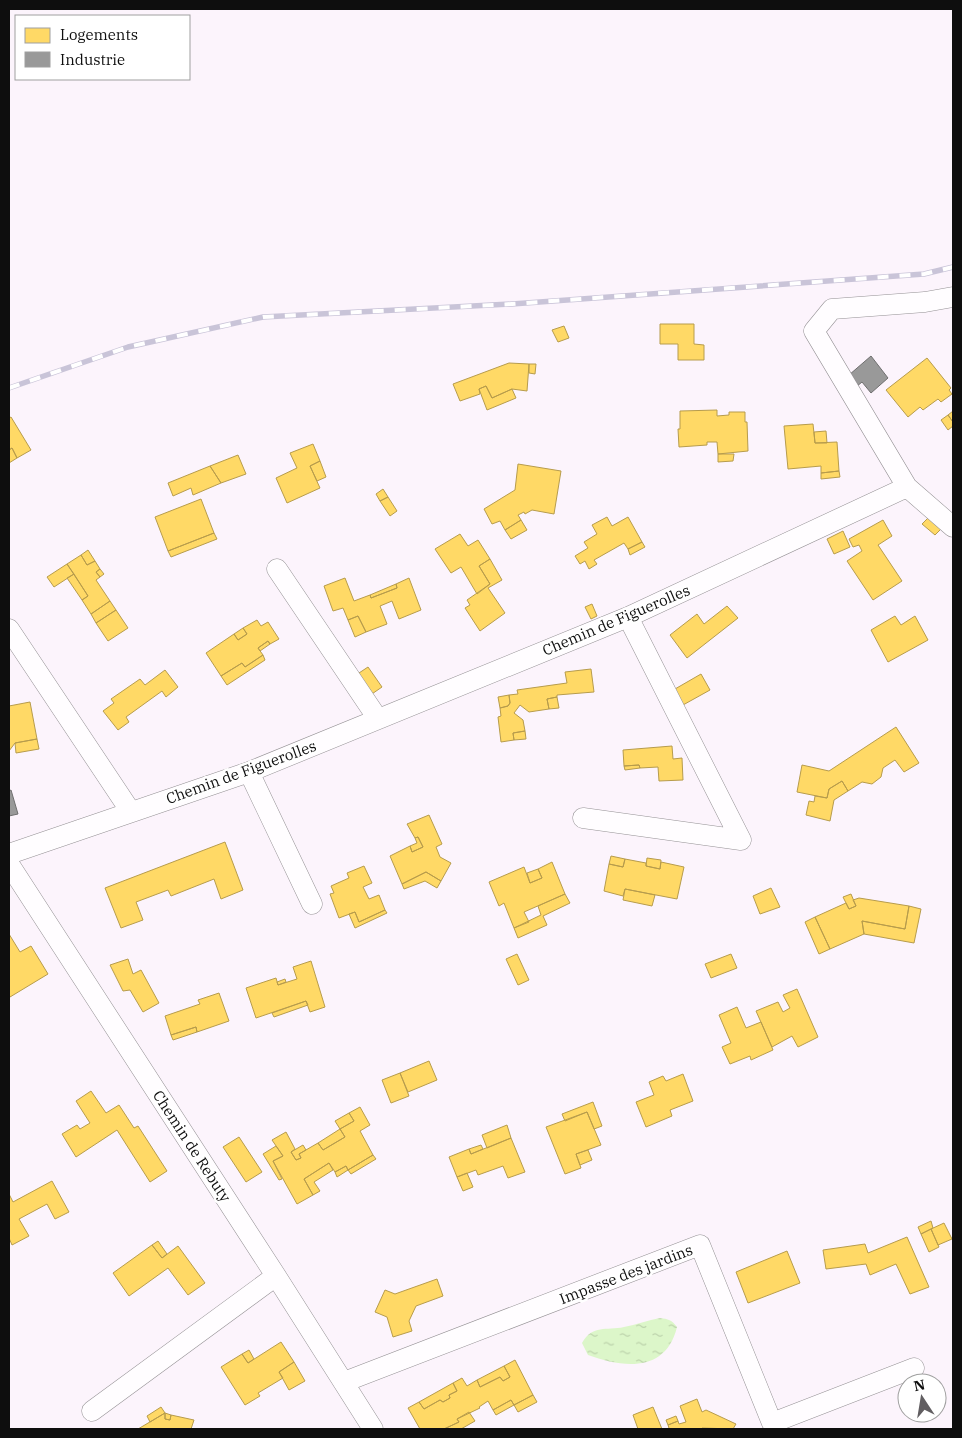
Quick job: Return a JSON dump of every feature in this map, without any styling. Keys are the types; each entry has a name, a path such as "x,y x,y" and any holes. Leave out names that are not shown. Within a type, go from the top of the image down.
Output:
{"street":[{"path":"953,297 925,302 832,309 814,331 907,487 953,527"},
{"name":"Chemin de Figuerolles","path":"9,854 249,772 628,617 907,487"},
{"path":"277,569 378,719"},
{"path":"583,818 741,840 628,617"},
{"path":"9,629 131,812"},
{"path":"249,772 312,904"},
{"name":"Chemin de Rebuty","path":"9,864 276,1276 372,1429"},
{"name":"Impasse des jardins","path":"344,1382 700,1245 772,1422 914,1368"},
{"path":"92,1410 276,1276"}],"water":[{"path":"660,1318 670,1320 677,1327 671,1342 663,1353 653,1360 629,1364 615,1363 588,1355 582,1343 591,1333 600,1329 628,1326"}],"building: Logements":[{"path":"660,324 694,324 694,344 704,345 704,360 678,360 678,344 660,344"},
{"path":"564,326 569,338 558,342 552,330"},
{"path":"927,358 951,388 949,390 952,394 941,402 938,399 923,410 920,407 908,417 886,390"},
{"path":"509,363 529,364 527,391 512,389 492,398 486,386 479,389 480,394 460,401 453,384"},
{"path":"529,364 536,364 535,374 529,373"},
{"path":"486,386 492,398 512,389 516,398 487,410 479,389"},
{"path":"717,410 717,416 729,415 729,412 745,412 748,451 718,454 717,442 707,442 707,445 679,447 680,411"},
{"path":"953,411 953,422 948,415"},
{"path":"948,415 953,422 953,426 948,430 941,420"},
{"path":"11,417 31,450 17,458 12,448 9,450 9,418"},
{"path":"813,424 815,443 837,442 839,471 821,473 821,466 788,469 784,426"},
{"path":"826,431 827,443 815,443 814,432"},
{"path":"313,444 320,461 310,466 320,488 287,503 276,478 297,468 290,453"},
{"path":"12,448 17,458 9,463 9,450"},
{"path":"718,454 734,454 733,461 718,462"},
{"path":"238,455 246,474 221,483 210,466"},
{"path":"320,461 326,477 317,481 310,466"},
{"path":"518,464 561,471 554,514 532,510 525,514 524,512 518,515 521,520 505,530 500,521 492,524 484,509 515,490"},
{"path":"210,466 221,483 193,495 191,488 173,496 168,483"},
{"path":"839,471 840,477 821,479 821,473"},
{"path":"383,489 388,497 380,501 376,494"},
{"path":"388,497 397,511 390,516 380,501"},
{"path":"201,499 214,533 168,551 155,517"},
{"path":"930,516 942,528 935,535 922,524"},
{"path":"607,517 612,526 628,517 642,542 628,549 624,543 594,560 597,564 589,569 585,561 580,564 575,556 588,548 584,542 597,534 592,525"},
{"path":"521,520 527,530 511,539 505,530"},
{"path":"883,520 892,536 878,545 902,581 873,600 847,561 862,551 859,545 853,547 849,539"},
{"path":"843,531 850,547 834,554 827,539"},
{"path":"214,533 217,539 171,557 168,551"},
{"path":"460,534 468,546 478,540 490,559 479,566 490,584 477,594 461,567 451,573 435,549"},
{"path":"642,542 645,547 630,555 628,549"},
{"path":"88,550 95,561 87,565 81,555"},
{"path":"81,555 87,565 95,561 100,569 96,572 100,577 96,580 110,601 91,614 82,600 88,596 67,564"},
{"path":"490,559 502,580 488,588 505,613 480,631 465,608 470,605 467,600 490,584 479,566"},
{"path":"67,564 74,574 54,587 47,577"},
{"path":"100,569 104,574 100,577 96,572"},
{"path":"74,574 88,596 82,600 67,578"},
{"path":"345,578 354,601 370,595 371,598 397,588 396,584 409,578 421,610 399,619 392,601 380,606 387,624 366,632 358,616 348,620 343,608 333,611 324,586"},
{"path":"396,584 397,588 371,598 370,595"},
{"path":"110,601 116,610 96,623 91,614"},
{"path":"592,604 597,616 591,619 585,607"},
{"path":"727,606 738,618 687,658 670,635 697,614 704,624"},
{"path":"116,610 128,628 108,641 96,623"},
{"path":"358,616 366,632 355,637 348,620"},
{"path":"895,616 901,625 915,616 928,640 888,662 871,630"},
{"path":"257,620 261,626 268,622 279,639 270,644 268,641 258,648 263,655 245,667 242,663 221,676 206,653 234,634 238,640 247,634 243,628"},
{"path":"243,628 247,634 238,640 234,634"},
{"path":"268,641 270,644 260,651 258,648"},
{"path":"263,655 265,660 227,685 221,676 242,663 245,667"},
{"path":"368,667 382,687 369,696 356,675"},
{"path":"591,669 594,692 557,695 557,697 547,699 549,709 529,712 520,705 514,713 523,720 525,731 513,733 514,740 501,742 498,717 501,716 500,708 508,706 510,703 509,695 518,694 517,690 567,683 565,672"},
{"path":"165,670 178,687 166,697 162,691 126,717 129,722 118,730 103,711 114,703 111,699 140,679 145,685"},
{"path":"701,674 710,690 683,705 675,689"},
{"path":"509,695 510,703 508,706 500,708 498,697"},
{"path":"557,697 559,708 549,709 547,699"},
{"path":"30,702 37,739 15,743 9,751 9,706"},
{"path":"896,727 919,763 904,772 895,760 883,768 881,777 872,784 862,782 848,791 842,781 829,789 827,798 797,792 802,765 829,771"},
{"path":"525,731 526,739 514,740 513,733"},
{"path":"37,739 39,749 16,753 15,743"},
{"path":"672,746 673,759 682,758 683,780 659,781 658,767 640,768 639,765 624,766 623,750"},
{"path":"639,765 640,768 625,770 624,766"},
{"path":"842,781 848,791 834,800 830,821 806,815 809,801 814,802 815,796 827,798 829,789"},
{"path":"429,815 442,844 436,847 440,857 451,863 441,881 426,872 402,884 390,856 410,846 412,852 423,847 418,837 415,838 407,824"},
{"path":"418,837 423,847 412,852 410,846 417,843 415,838"},
{"path":"225,842 243,890 221,899 214,879 171,896 168,890 136,902 143,920 121,928 105,888"},
{"path":"611,856 625,859 623,867 609,864"},
{"path":"647,858 661,860 660,869 646,866"},
{"path":"625,859 646,863 646,866 660,869 661,862 684,867 677,899 625,889 623,896 604,891 609,864 623,867"},
{"path":"552,862 565,894 524,912 529,922 514,928 504,903 499,906 489,882 524,867 530,883 542,878 538,869"},
{"path":"364,866 372,883 363,887 369,899 379,895 385,910 359,922 355,912 339,918 330,894 334,893 331,886 349,878 347,873"},
{"path":"538,869 542,878 530,883 527,873"},
{"path":"426,872 441,881 437,888 425,881 404,889 402,884"},
{"path":"771,888 780,907 760,914 753,896"},
{"path":"625,889 655,895 652,906 623,900"},
{"path":"565,894 570,903 543,916 547,925 518,938 514,928 541,915 538,906"},
{"path":"851,894 856,906 849,909 843,897"},
{"path":"859,898 909,906 905,929 862,921 864,934 830,949 815,917 846,903 849,909 856,906 853,900"},
{"path":"909,906 921,909 914,943 864,934 862,921 905,929"},
{"path":"385,910 387,913 355,928 349,914 355,912 359,922"},
{"path":"815,917 830,949 819,954 805,922"},
{"path":"9,934 20,952 31,946 48,974 10,997 9,994"},
{"path":"517,954 529,980 518,985 506,959"},
{"path":"731,954 737,968 711,978 705,964"},
{"path":"128,959 133,974 141,970 159,1003 143,1012 130,990 123,991 110,965"},
{"path":"311,961 325,1007 310,1012 306,1001 256,1018 246,988 276,978 278,985 297,979 293,967"},
{"path":"285,979 286,982 278,985 277,982"},
{"path":"797,989 818,1037 798,1047 792,1036 772,1047 756,1011 778,1002 783,1012 790,1008 783,995"},
{"path":"219,993 229,1021 197,1032 196,1027 171,1035 165,1016 200,1004 198,1000"},
{"path":"306,1001 308,1005 274,1017 272,1013"},
{"path":"737,1007 746,1028 761,1022 773,1050 751,1060 750,1056 730,1064 722,1047 731,1043 719,1015"},
{"path":"196,1027 197,1032 173,1040 171,1035"},
{"path":"429,1061 437,1080 408,1092 400,1073"},
{"path":"400,1073 409,1096 391,1103 382,1080"},
{"path":"683,1074 693,1101 670,1110 672,1116 646,1127 636,1102 654,1095 649,1082 663,1076 666,1081"},
{"path":"91,1091 106,1113 119,1105 134,1128 138,1126 167,1171 150,1182 117,1130 76,1157 62,1134 77,1125 80,1129 90,1123 76,1101"},
{"path":"593,1102 602,1126 594,1129 587,1112 565,1121 562,1114"},
{"path":"360,1107 370,1125 360,1131 373,1155 348,1170 346,1166 335,1172 329,1163 304,1179 313,1195 297,1204 273,1161 283,1156 272,1140 286,1132 295,1149 291,1152 296,1160 301,1158 299,1154 318,1143 323,1150 345,1137 340,1129 354,1121 349,1113"},
{"path":"587,1112 601,1145 576,1154 581,1168 565,1174 546,1127"},
{"path":"349,1113 354,1121 340,1129 335,1121"},
{"path":"507,1125 511,1138 487,1148 482,1135"},
{"path":"340,1129 345,1137 323,1150 318,1143"},
{"path":"239,1137 262,1172 246,1182 223,1147"},
{"path":"511,1138 525,1172 508,1178 503,1166 478,1175 476,1170 457,1177 449,1157 469,1149 471,1154"},
{"path":"303,1145 306,1150 299,1154 301,1158 296,1160 291,1152"},
{"path":"481,1145 483,1149 471,1154 469,1149"},
{"path":"276,1146 283,1156 273,1161 282,1179 279,1180 263,1154"},
{"path":"588,1150 592,1160 580,1165 576,1154"},
{"path":"373,1155 376,1159 351,1174 348,1170"},
{"path":"329,1163 333,1170 314,1182 320,1191 313,1195 304,1179"},
{"path":"346,1166 348,1170 337,1177 335,1172"},
{"path":"467,1173 473,1187 463,1191 457,1177"},
{"path":"52,1181 69,1212 55,1219 47,1204 19,1219 29,1236 12,1245 9,1238 9,1194 13,1202"},
{"path":"931,1221 933,1228 921,1234 918,1227"},
{"path":"944,1223 952,1239 938,1245 931,1229"},
{"path":"931,1229 939,1247 929,1252 921,1234"},
{"path":"907,1237 929,1287 910,1294 896,1264 870,1275 866,1264 826,1269 823,1250 865,1244 868,1253"},
{"path":"158,1241 167,1254 162,1258 152,1245"},
{"path":"152,1245 162,1258 178,1246 205,1283 188,1295 168,1268 129,1296 113,1273"},
{"path":"787,1251 800,1283 748,1303 736,1272"},
{"path":"437,1279 443,1296 416,1306 409,1321 412,1331 393,1337 387,1317 375,1312 385,1290 395,1294"},
{"path":"281,1342 294,1362 279,1372 283,1378 258,1393 260,1396 245,1405 221,1367 242,1354 248,1363"},
{"path":"249,1350 254,1359 248,1363 242,1354"},
{"path":"515,1360 533,1395 514,1405 511,1400 493,1410 488,1401 480,1408 457,1419 459,1422 444,1429 420,1429 408,1408 419,1402 424,1409 440,1400 443,1402 450,1398 449,1395 457,1391 453,1383 462,1378 467,1386 477,1380 480,1387 500,1377 503,1381 510,1377 504,1366"},
{"path":"294,1362 305,1381 289,1390 279,1372"},
{"path":"504,1366 510,1377 503,1381 500,1377 480,1387 477,1380"},
{"path":"453,1383 457,1391 449,1395 450,1398 443,1402 440,1400 424,1409 419,1402"},
{"path":"533,1395 537,1402 518,1412 514,1405"},
{"path":"697,1399 702,1412 706,1410 736,1424 733,1429 667,1429 669,1428 668,1425 678,1421 679,1424 686,1422 680,1406"},
{"path":"511,1400 514,1405 496,1415 493,1410"},
{"path":"161,1407 165,1413 150,1422 147,1416"},
{"path":"653,1407 662,1429 638,1429 633,1415"},
{"path":"469,1412 475,1421 461,1429 444,1429 459,1422 457,1419"},
{"path":"165,1413 165,1419 170,1420 171,1415 194,1420 191,1429 138,1429"},
{"path":"165,1413 171,1415 170,1420 165,1419"},
{"path":"676,1416 678,1421 668,1425 666,1420"}],"building: Industrie":[{"path":"871,356 888,378 871,393 862,382 856,387 849,375"},
{"path":"11,790 18,814 9,816 9,791"}],"railway":[{"path":"9,388 128,347 263,317 512,304 924,274 953,267"}]}
